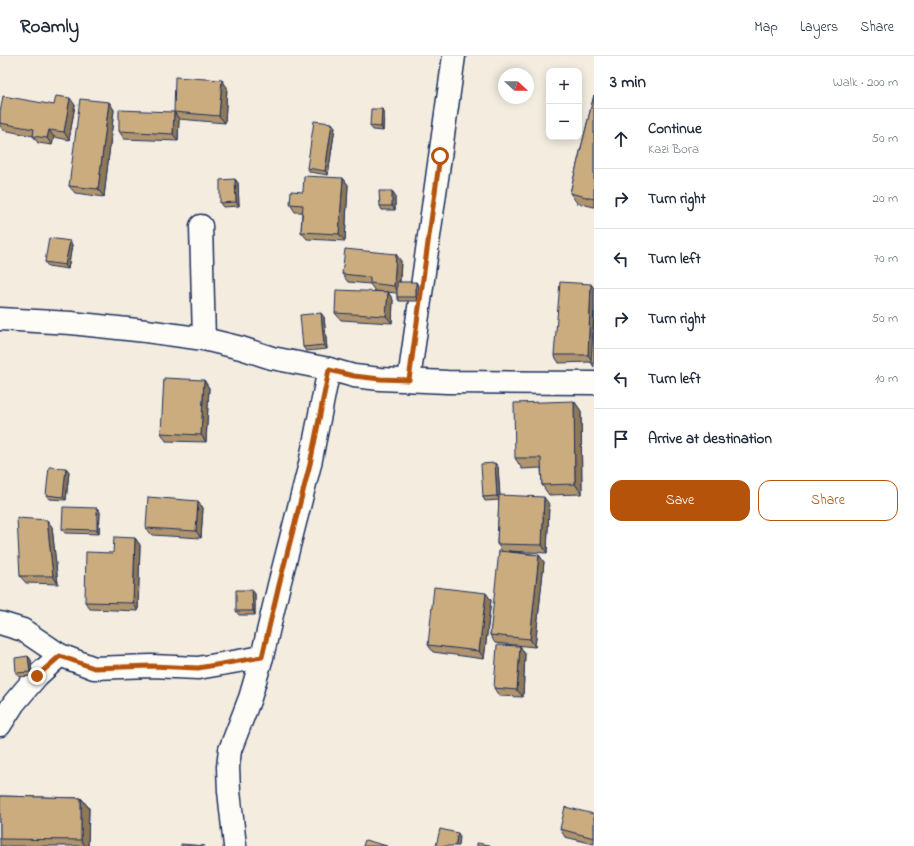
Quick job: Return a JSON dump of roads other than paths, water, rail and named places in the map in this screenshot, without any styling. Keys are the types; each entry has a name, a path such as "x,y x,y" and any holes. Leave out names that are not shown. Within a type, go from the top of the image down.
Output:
{"street":[{"path":"409,380 454,56"},
{"path":"201,226 204,339"},
{"path":"0,319 79,324 204,339 241,348 272,358 354,376 380,379 447,382 594,383"},
{"path":"235,846 229,791 228,767 230,750 250,698 262,657 310,464 329,370"},
{"path":"0,623 22,630 60,656 94,668 151,666 198,668 262,657"},
{"path":"0,725 14,703 37,676 60,656"}]}
